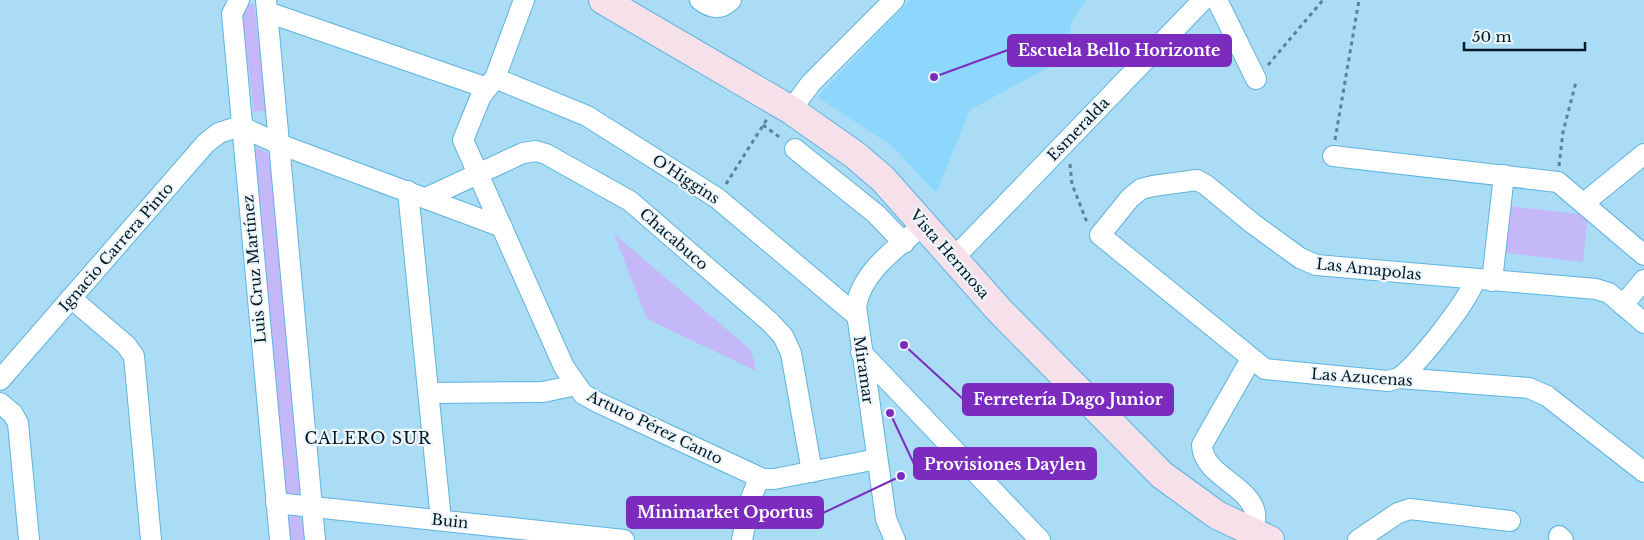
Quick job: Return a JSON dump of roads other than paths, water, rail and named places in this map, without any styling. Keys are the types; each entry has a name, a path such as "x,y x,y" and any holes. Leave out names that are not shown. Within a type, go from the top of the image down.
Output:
{"main road":[{"name":"Vista Hermosa","path":"603,0 784,106 835,140 883,179 953,259 1030,341 1162,475 1201,505 1261,536"}],"street":[{"name":"Luis Cruz Martínez","path":"239,0 232,14 240,126 280,540"},
{"name":"Arturo Pérez Canto","path":"524,0 491,83 482,96 464,137 464,144 556,349 576,385 596,402 759,478 774,479 877,459"},
{"path":"700,0 709,6 718,8 731,0"},
{"path":"784,106 811,84 894,0"},
{"name":"Esmeralda","path":"953,259 1058,148 1203,0"},
{"path":"1217,0 1256,79"},
{"path":"267,6 315,540"},
{"name":"O'Higgins","path":"267,6 587,116 717,198 856,315"},
{"path":"240,126 279,144 502,227"},
{"name":"Ignacio Carrera Pinto","path":"0,380 206,143 219,133 240,126"},
{"path":"795,149 876,214 904,242"},
{"name":"Chacabuco","path":"417,194 478,174 523,153 536,151 546,154 630,201 770,322 783,336 790,353 812,472"},
{"path":"1584,203 1644,154"},
{"path":"1333,156 1558,182 1644,255"},
{"path":"1399,378 1460,308 1469,295 1484,280 1504,175"},
{"name":"Las Amapolas","path":"1100,235 1130,198 1141,189 1197,180 1206,185 1252,224 1310,263 1596,289 1609,294 1644,323"},
{"path":"417,194 429,394 441,520"},
{"name":"Miramar","path":"895,540 886,519 856,315 858,296 865,280 924,224"},
{"name":"Las Azucenas","path":"1100,235 1265,369 1274,372 1388,381 1399,378 1522,387 1536,390 1591,429 1644,472"},
{"path":"1623,305 1644,280"},
{"path":"71,298 126,345 134,356 151,540"},
{"path":"861,352 1040,540"},
{"path":"1251,359 1205,438 1202,450 1209,463 1250,504 1255,512 1261,536"},
{"path":"429,394 543,392 576,385"},
{"path":"0,403 13,414 18,423 29,540"},
{"path":"742,540 750,501 759,478"},
{"name":"Buin","path":"276,503 624,540"},
{"path":"1358,540 1398,513 1410,510 1510,521"}],"place":[{"name":"Escuela Bello Horizonte","path":"934,77"},
{"name":"Ferretería Dago Junior","path":"904,345"},
{"name":"Provisiones Daylen","path":"890,413"},
{"name":"Minimarket Oportus","path":"901,476"}],"district":[{"name":"CALERO SUR","path":"368,438"}]}
